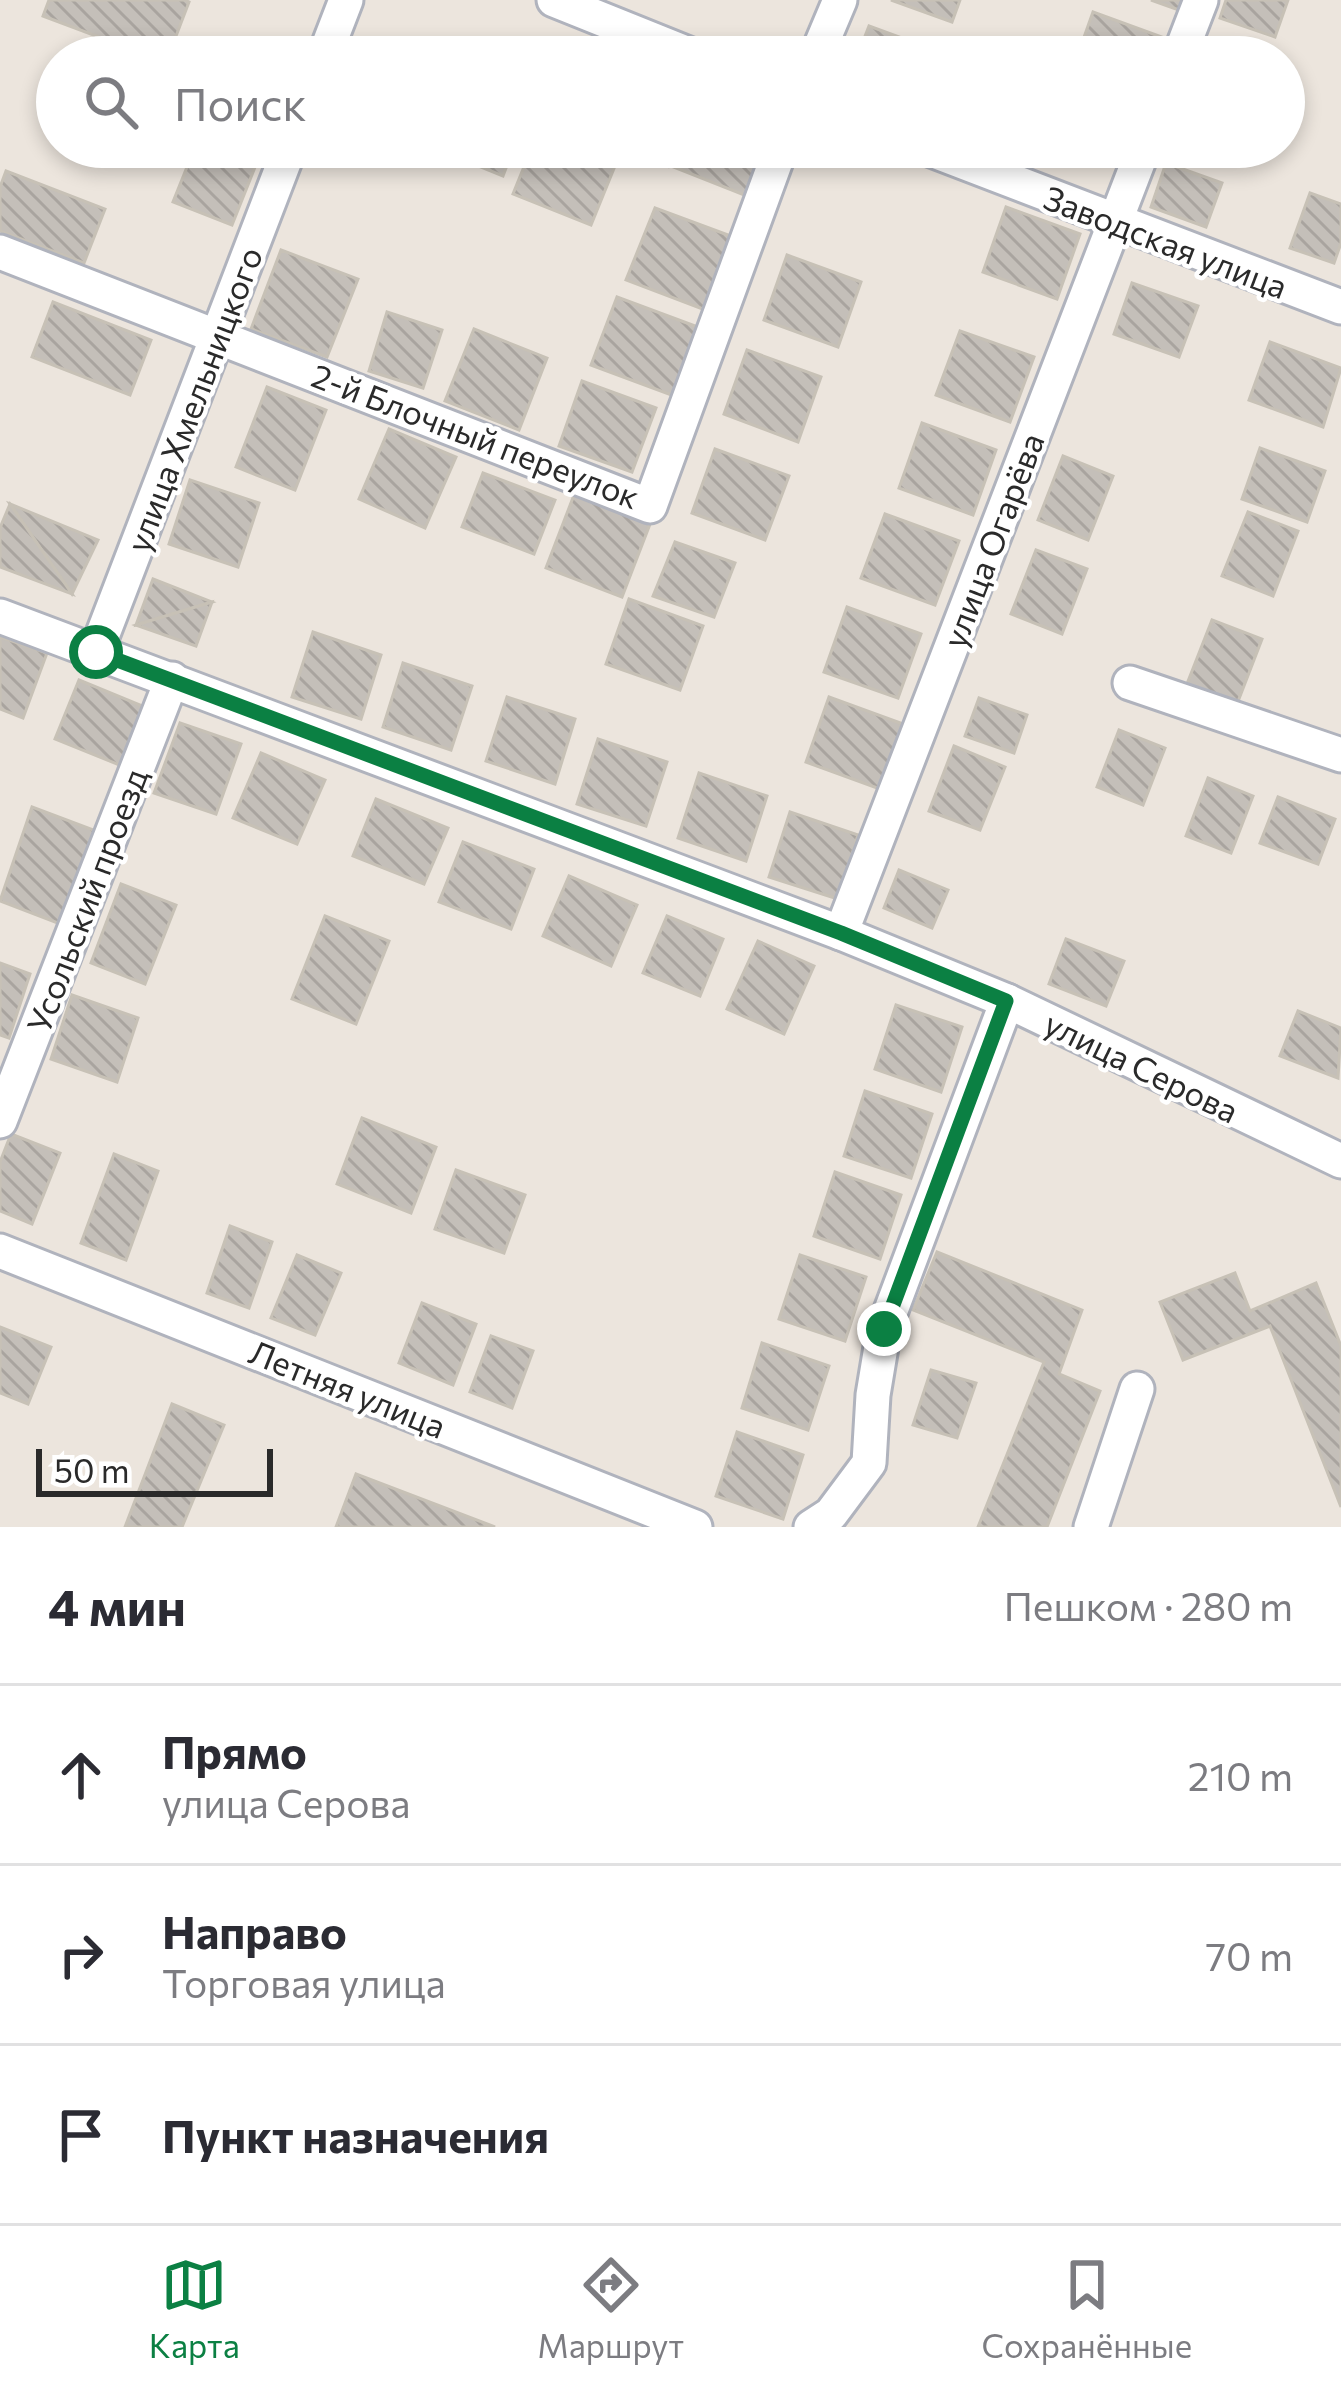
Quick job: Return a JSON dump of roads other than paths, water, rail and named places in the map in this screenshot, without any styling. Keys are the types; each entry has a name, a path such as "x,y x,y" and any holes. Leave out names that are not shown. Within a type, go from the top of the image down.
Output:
{"street":[{"path":"332,36 346,0"},
{"path":"554,0 644,36"},
{"path":"825,36 840,0"},
{"path":"1187,36 1201,0"},
{"name":"улица Хмельницкого","path":"96,652 282,168"},
{"name":"2-й Блочный переулок","path":"217,336 650,506 774,168"},
{"name":"Заводская улица","path":"977,168 1341,307"},
{"name":"улица Огарёва","path":"841,933 1136,168"},
{"path":"0,252 217,336"},
{"name":"улица Серова","path":"0,616 841,933 1006,1001 1341,1161"},
{"name":"Усольский проезд","path":"0,1121 172,679"},
{"path":"1130,683 1341,754"},
{"path":"811,1527 831,1514 869,1463 884,1329 1006,1001"},
{"name":"Летняя улица","path":"0,1250 695,1527"},
{"path":"1091,1527 1137,1389"}]}
